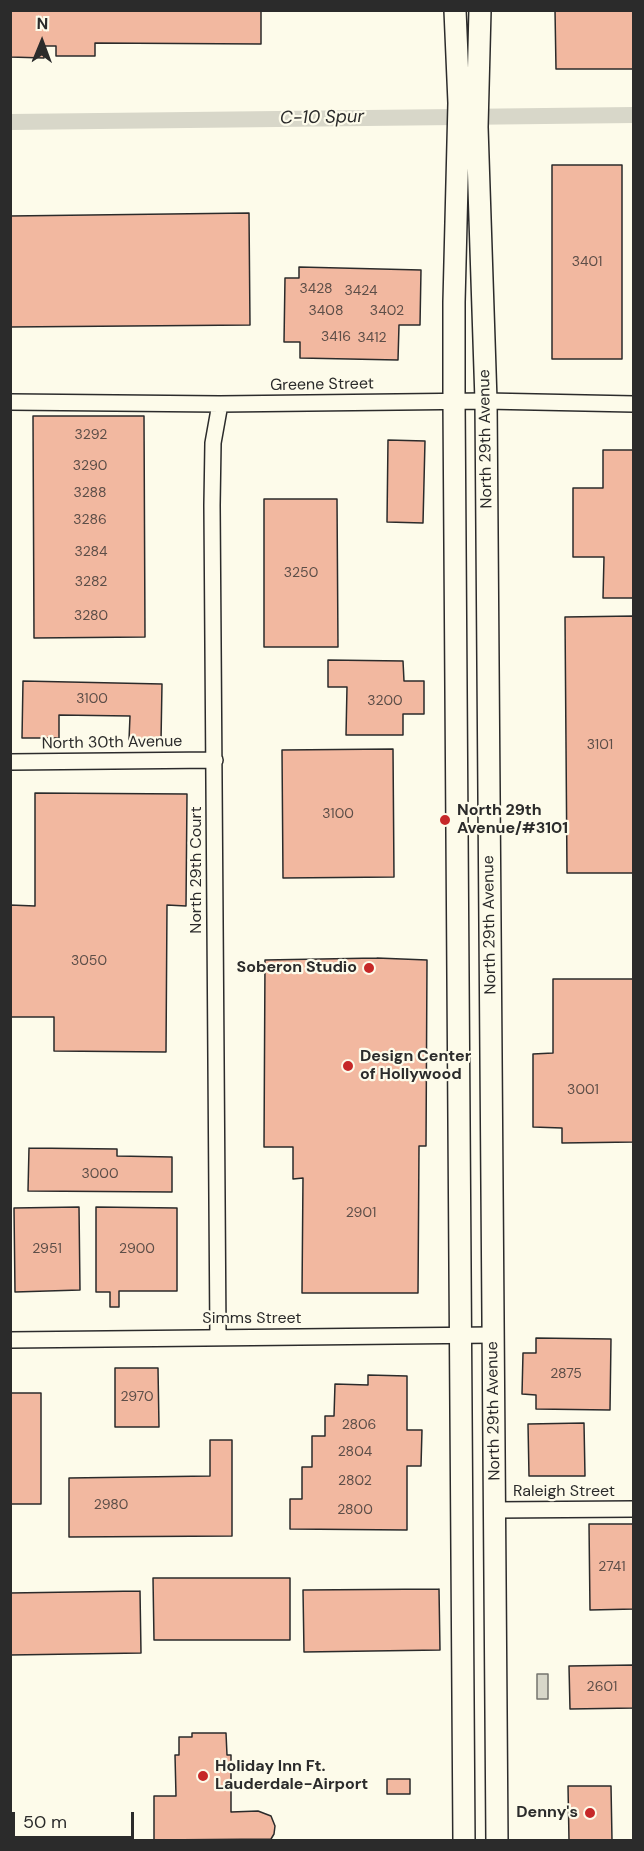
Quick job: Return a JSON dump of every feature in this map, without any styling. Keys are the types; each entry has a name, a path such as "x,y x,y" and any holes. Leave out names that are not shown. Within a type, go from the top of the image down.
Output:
{"street":[{"name":"North 29th Avenue","path":"455,10 468,104"},
{"name":"North 29th Avenue","path":"480,10 468,104 468,128 486,401 497,1840"},
{"name":"North 29th Avenue","path":"464,1840 454,302 468,128"},
{"name":"Greene Street","path":"10,402 220,404 486,401 633,404"},
{"name":"North 29th Court","path":"218,1337 213,443 220,404"},
{"name":"North 30th Avenue","path":"10,762 215,760"},
{"name":"Simms Street","path":"10,1340 493,1335"},
{"name":"Raleigh Street","path":"495,1510 633,1509"}],"shaded area":[{"path":"537,1674 548,1674 548,1699 537,1699"}],"building":[{"path":"10,10 261,10 261,44 95,43 95,56 56,56 56,46 44,46 44,58 10,57"},
{"path":"555,10 634,10 634,69 556,69"},
{"path":"552,165 622,165 622,359 552,359"},
{"path":"249,213 250,325 10,327 10,216"},
{"path":"299,267 421,270 420,325 399,325 398,360 300,358 300,342 284,342 285,278 299,278"},
{"path":"33,416 144,416 145,637 34,638"},
{"path":"388,440 425,441 423,523 387,522"},
{"path":"603,450 634,450 634,598 603,598 604,557 573,557 573,488 603,488"},
{"path":"264,499 337,499 338,647 264,647"},
{"path":"634,616 634,873 567,873 565,617"},
{"path":"328,660 403,661 404,681 424,681 424,714 403,714 403,735 346,735 347,687 328,687"},
{"path":"23,681 162,684 161,741 129,740 130,716 59,715 59,738 22,738"},
{"path":"393,749 394,877 283,878 282,750"},
{"path":"35,793 187,794 186,906 167,905 166,1052 54,1051 54,1017 10,1017 10,905 35,906"},
{"path":"377,958 427,960 426,1146 419,1146 418,1293 302,1293 303,1178 293,1179 293,1147 264,1147 265,960"},
{"path":"553,979 634,979 634,1142 562,1143 562,1128 533,1127 533,1054 553,1053"},
{"path":"29,1148 117,1149 117,1156 172,1157 172,1192 28,1191"},
{"path":"79,1207 80,1290 15,1292 14,1208"},
{"path":"96,1207 177,1208 177,1291 119,1291 119,1307 110,1307 110,1292 96,1292"},
{"path":"536,1338 611,1339 610,1410 536,1409 536,1395 522,1394 523,1353 536,1353"},
{"path":"115,1368 158,1368 159,1427 115,1427"},
{"path":"368,1375 407,1376 407,1430 422,1430 421,1466 407,1466 407,1530 290,1529 290,1499 302,1499 302,1467 312,1467 312,1436 325,1436 325,1416 334,1416 335,1384 368,1385"},
{"path":"10,1393 41,1393 41,1504 10,1504"},
{"path":"584,1423 585,1476 529,1476 528,1424"},
{"path":"210,1440 232,1440 232,1536 69,1537 69,1478 210,1476"},
{"path":"589,1524 634,1524 634,1609 590,1610"},
{"path":"153,1578 290,1578 290,1640 154,1640"},
{"path":"439,1589 440,1650 304,1652 303,1590"},
{"path":"140,1591 141,1653 10,1655 10,1593"},
{"path":"634,1665 634,1708 570,1709 569,1666"},
{"name":"Holiday Inn Ft. Lauderdale-Airport","path":"192,1733 226,1733 227,1755 231,1755 231,1812 258,1811 271,1816 275,1826 271,1839 154,1840 154,1796 176,1796 175,1755 179,1755 179,1737 192,1737"},
{"path":"387,1779 410,1779 410,1794 387,1794"},
{"name":"Denny's","path":"568,1786 611,1786 612,1840 569,1840"}],"waterway":[{"name":"C-10 Spur","path":"10,122 634,115"}],"place":[{"name":"North 29th Avenue/#3101","path":"445,820"},
{"name":"Soberon Studio","path":"369,968"},
{"name":"Design Center of Hollywood","path":"348,1066"},
{"name":"Holiday Inn Ft. Lauderdale-Airport","path":"203,1776"},
{"name":"Denny's","path":"590,1813"}]}
